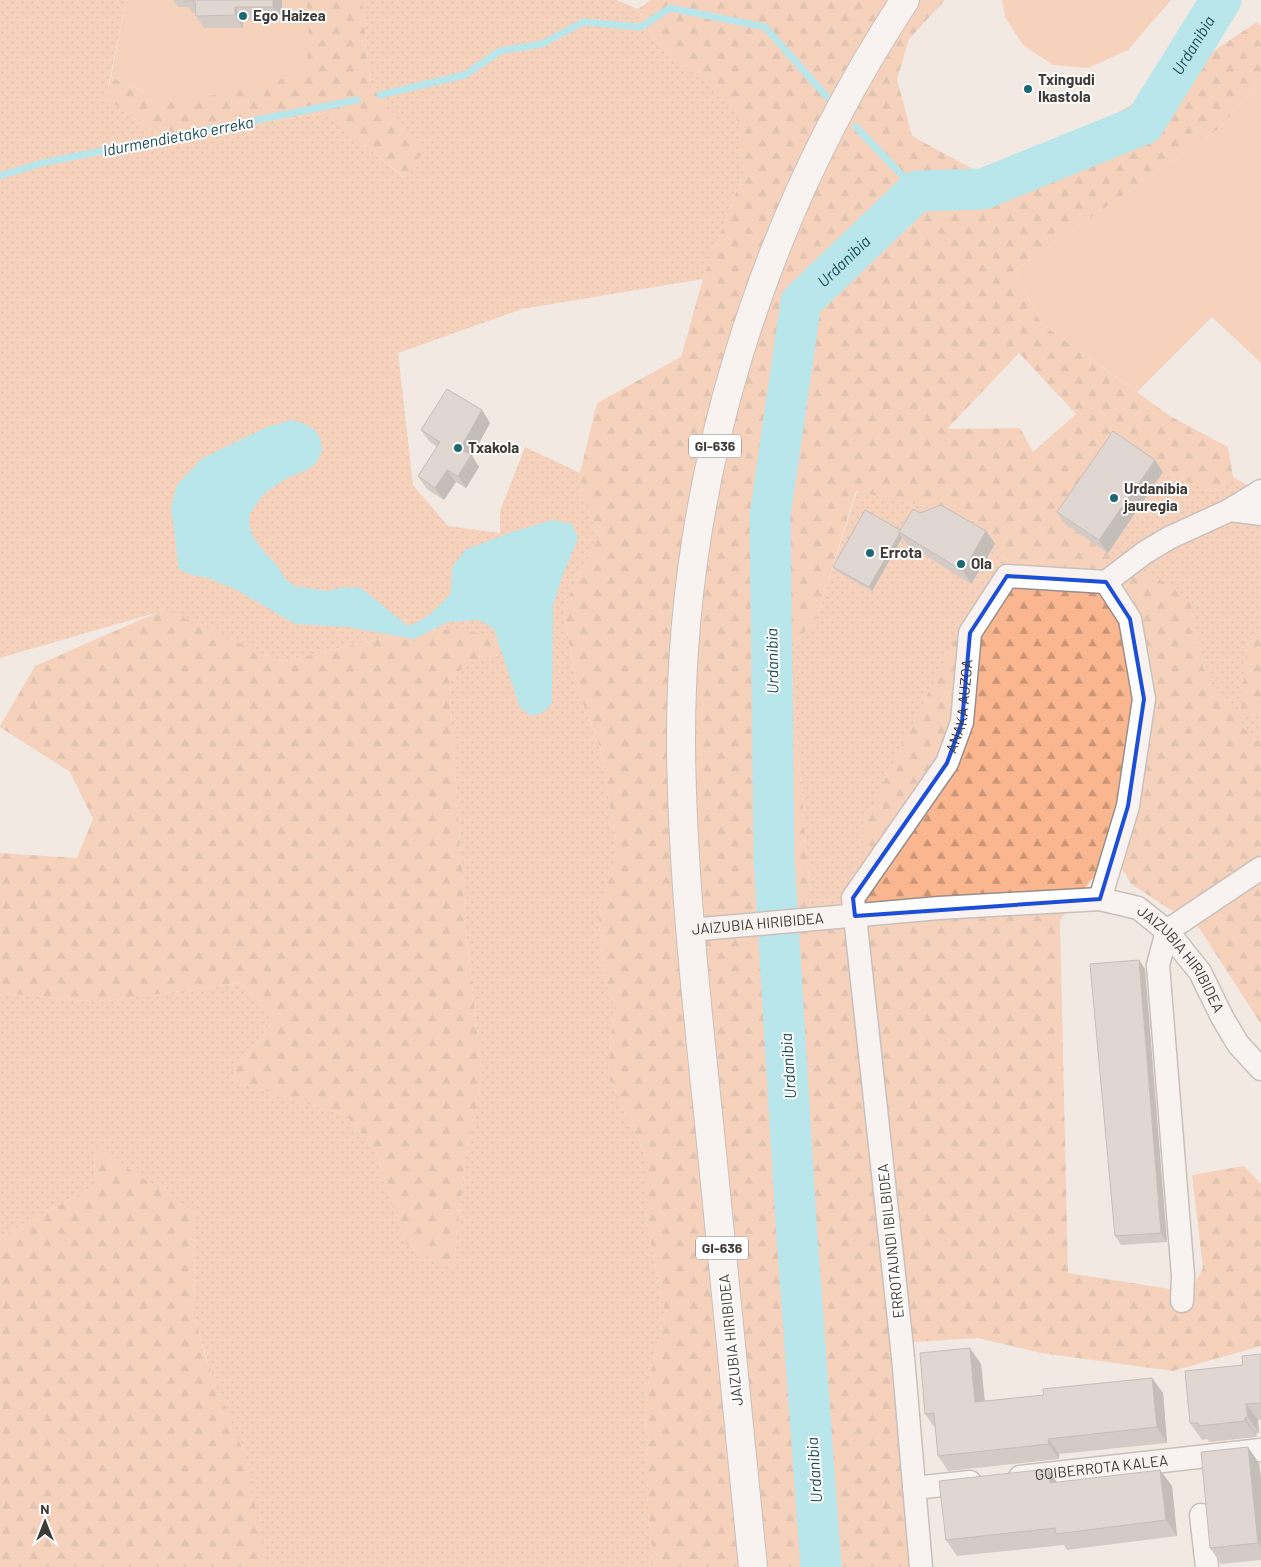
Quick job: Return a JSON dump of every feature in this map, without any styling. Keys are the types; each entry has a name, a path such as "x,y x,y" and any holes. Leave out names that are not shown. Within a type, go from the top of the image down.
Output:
{"main road":[{"name":"GI-636","path":"690,930 681,742 684,669 690,597 700,522 714,447 752,313 774,252 796,200 838,113 881,37 905,0"},
{"name":"JAIZUBIA HIRIBIDEA","path":"690,930 753,1567"}],"street":[{"path":"1100,898 1128,806 1144,698 1130,619 1106,582 1144,553 1169,538 1230,510 1261,491"},
{"path":"1230,510 1261,514"},
{"name":"ANAKA AUZOA","path":"855,916 853,898 947,763 962,722 970,633 1007,576 1106,582"},
{"path":"1182,1301 1183,1276 1158,965 1167,931 1258,876"},
{"name":"JAIZUBIA HIRIBIDEA","path":"690,930 940,908 1100,898 1138,908 1167,931 1200,972 1222,1017 1238,1044 1261,1069"},
{"name":"ERROTAUNDI IBILBIDEA","path":"855,916 902,1348 921,1567"},
{"name":"GOIBERROTA KALEA","path":"914,1488 1261,1450"},
{"path":"1201,1515 1207,1567"}],"highlighted area":[{"path":"1007,576 1106,582 1130,619 1144,699 1128,806 1100,899 855,916 853,898 947,763 962,722 970,633"}],"green space":[{"path":"0,0 126,0 106,98 160,137 325,113 403,177 423,151 370,84 362,0 616,0 638,9 656,42 737,108 744,172 703,279 522,309 398,353 413,485 448,526 500,533 500,511 525,447 580,473 582,497 599,536 563,608 577,688 600,747 618,854 598,912 604,977 614,1005 608,1076 645,1155 645,1214 665,1313 645,1398 648,1510 654,1567 266,1567 195,1318 194,1212 95,1148 94,1186 0,1238 0,993 99,1002 241,983 276,1017 229,1079 346,1116 375,1149 406,1244 453,1269 465,1163 482,1077 466,928 449,680 469,663 502,654 424,628 281,662 165,610 0,658"},
{"path":"126,0 306,0 309,21 307,72 266,84 177,103 148,94 111,77"},
{"path":"306,0 362,0 370,84 424,151 404,177 324,113 160,137 106,98 111,77 148,94 309,21"},
{"path":"651,0 945,0 909,39 897,79 912,136 980,173 1043,155 1143,98 1257,22 1261,26 1261,79 1220,128 1014,271 1041,323 1170,416 1228,447 1233,477 1213,492 1163,472 1121,443 1108,553 1146,570 1190,601 1204,669 1240,718 1247,644 1261,635 1261,712 1241,719 1240,726 1261,741 1261,1024 1199,928 1131,884 1113,852 1060,920 1068,1273 1190,1292 1203,1268 1192,1175 1244,1166 1261,1184 1261,1346 1173,1371 1041,1353 978,1338 899,1343 921,1567 654,1567 648,1510 645,1398 665,1313 645,1214 645,1155 608,1076 614,1005 604,977 598,912 618,854 600,747 577,688 563,608 599,536 582,497 580,473 597,403 681,357 703,279 744,172 736,108 656,42 638,9","holes":["1019,353 1076,414 1033,452 1020,428 947,429","856,491 949,512 986,525 1008,562 964,621 861,828 867,872 855,916 812,919 790,650 817,617"]},
{"path":"1002,0 1171,0 1128,50 1088,68 1053,65 1023,45 1005,17"},
{"path":"1261,79 1261,363 1212,317 1137,392 1041,323 1014,271 1220,128"},
{"path":"1163,472 1213,492 1233,477 1261,493 1261,635 1247,644 1241,718 1261,712 1261,741 1240,727 1204,669 1190,601 1108,553"},
{"path":"857,491 949,512 986,525 1008,562 964,621 867,872 855,916 812,919 790,650 817,617"},
{"path":"165,609 281,662 424,628 500,635 502,654 469,663 449,680 466,928 482,1077 465,1163 453,1270 406,1244 375,1149 346,1116 229,1079 276,1017 241,983 99,1002 0,993 0,853 77,858 93,819 70,772 0,726 35,666"},
{"path":"95,1147 194,1212 195,1318 206,1359 247,1461 266,1567 0,1567 0,1238 94,1186"}],"water":[{"path":"291,420 305,424 316,431 321,440 322,451 317,462 309,469 283,480 263,495 250,513 249,524 252,535 265,553 294,586 327,591 346,587 361,588 408,626 426,617 451,593 452,568 465,550 509,533 552,520 572,524 578,539 563,574 553,605 552,703 544,712 532,716 520,708 494,629 479,620 448,622 414,639 347,627 295,624 235,589 179,569 171,507 177,485 201,459 267,427"}],"building":[{"path":"184,0 273,0 273,7 235,7 235,15 196,16 195,1"},
{"path":"447,389 482,410 460,449 471,455 458,476 447,470 435,488 418,476 440,442 421,430"},
{"name":"Urdanibia jauregia","path":"1113,431 1155,460 1099,540 1057,512"},
{"name":"Ola","path":"941,505 986,531 963,571 899,532 913,509 920,513"},
{"name":"Errota","path":"865,510 900,530 869,587 833,567"},
{"path":"1139,960 1161,1233 1115,1236 1090,964"},
{"path":"970,1348 975,1402 1044,1395 1043,1389 1152,1378 1157,1427 1048,1439 1049,1444 938,1456 934,1413 925,1414 920,1353"},
{"path":"1261,1354 1261,1403 1246,1404 1248,1417 1245,1418 1245,1421 1199,1426 1198,1423 1190,1423 1185,1371 1243,1365 1242,1356"},
{"path":"1248,1447 1258,1543 1210,1548 1201,1452"},
{"path":"1048,1469 1050,1483 1160,1470 1166,1520 1056,1534 1055,1528 946,1540 939,1481"}],"waterway":[{"name":"Urdanibia","path":"821,1567 796,1222 774,857 770,516 801,302 917,191 983,189 1144,124 1221,0"},
{"name":"Idurmendietako erreka","path":"380,95 465,75 500,51 542,44 583,22 641,27 670,8 765,27 827,97"},
{"name":"Idurmendietako erreka","path":"0,176 42,163 357,100"},
{"name":"Idurmendietako erreka","path":"856,127 917,191"}],"place":[{"name":"Ego Haizea","path":"243,16"},
{"name":"Txingudi Ikastola","path":"1028,89"},
{"name":"Txakola","path":"458,448"},
{"name":"Urdanibia jauregia","path":"1114,498"},
{"name":"Errota","path":"870,553"},
{"name":"Ola","path":"961,564"}]}
